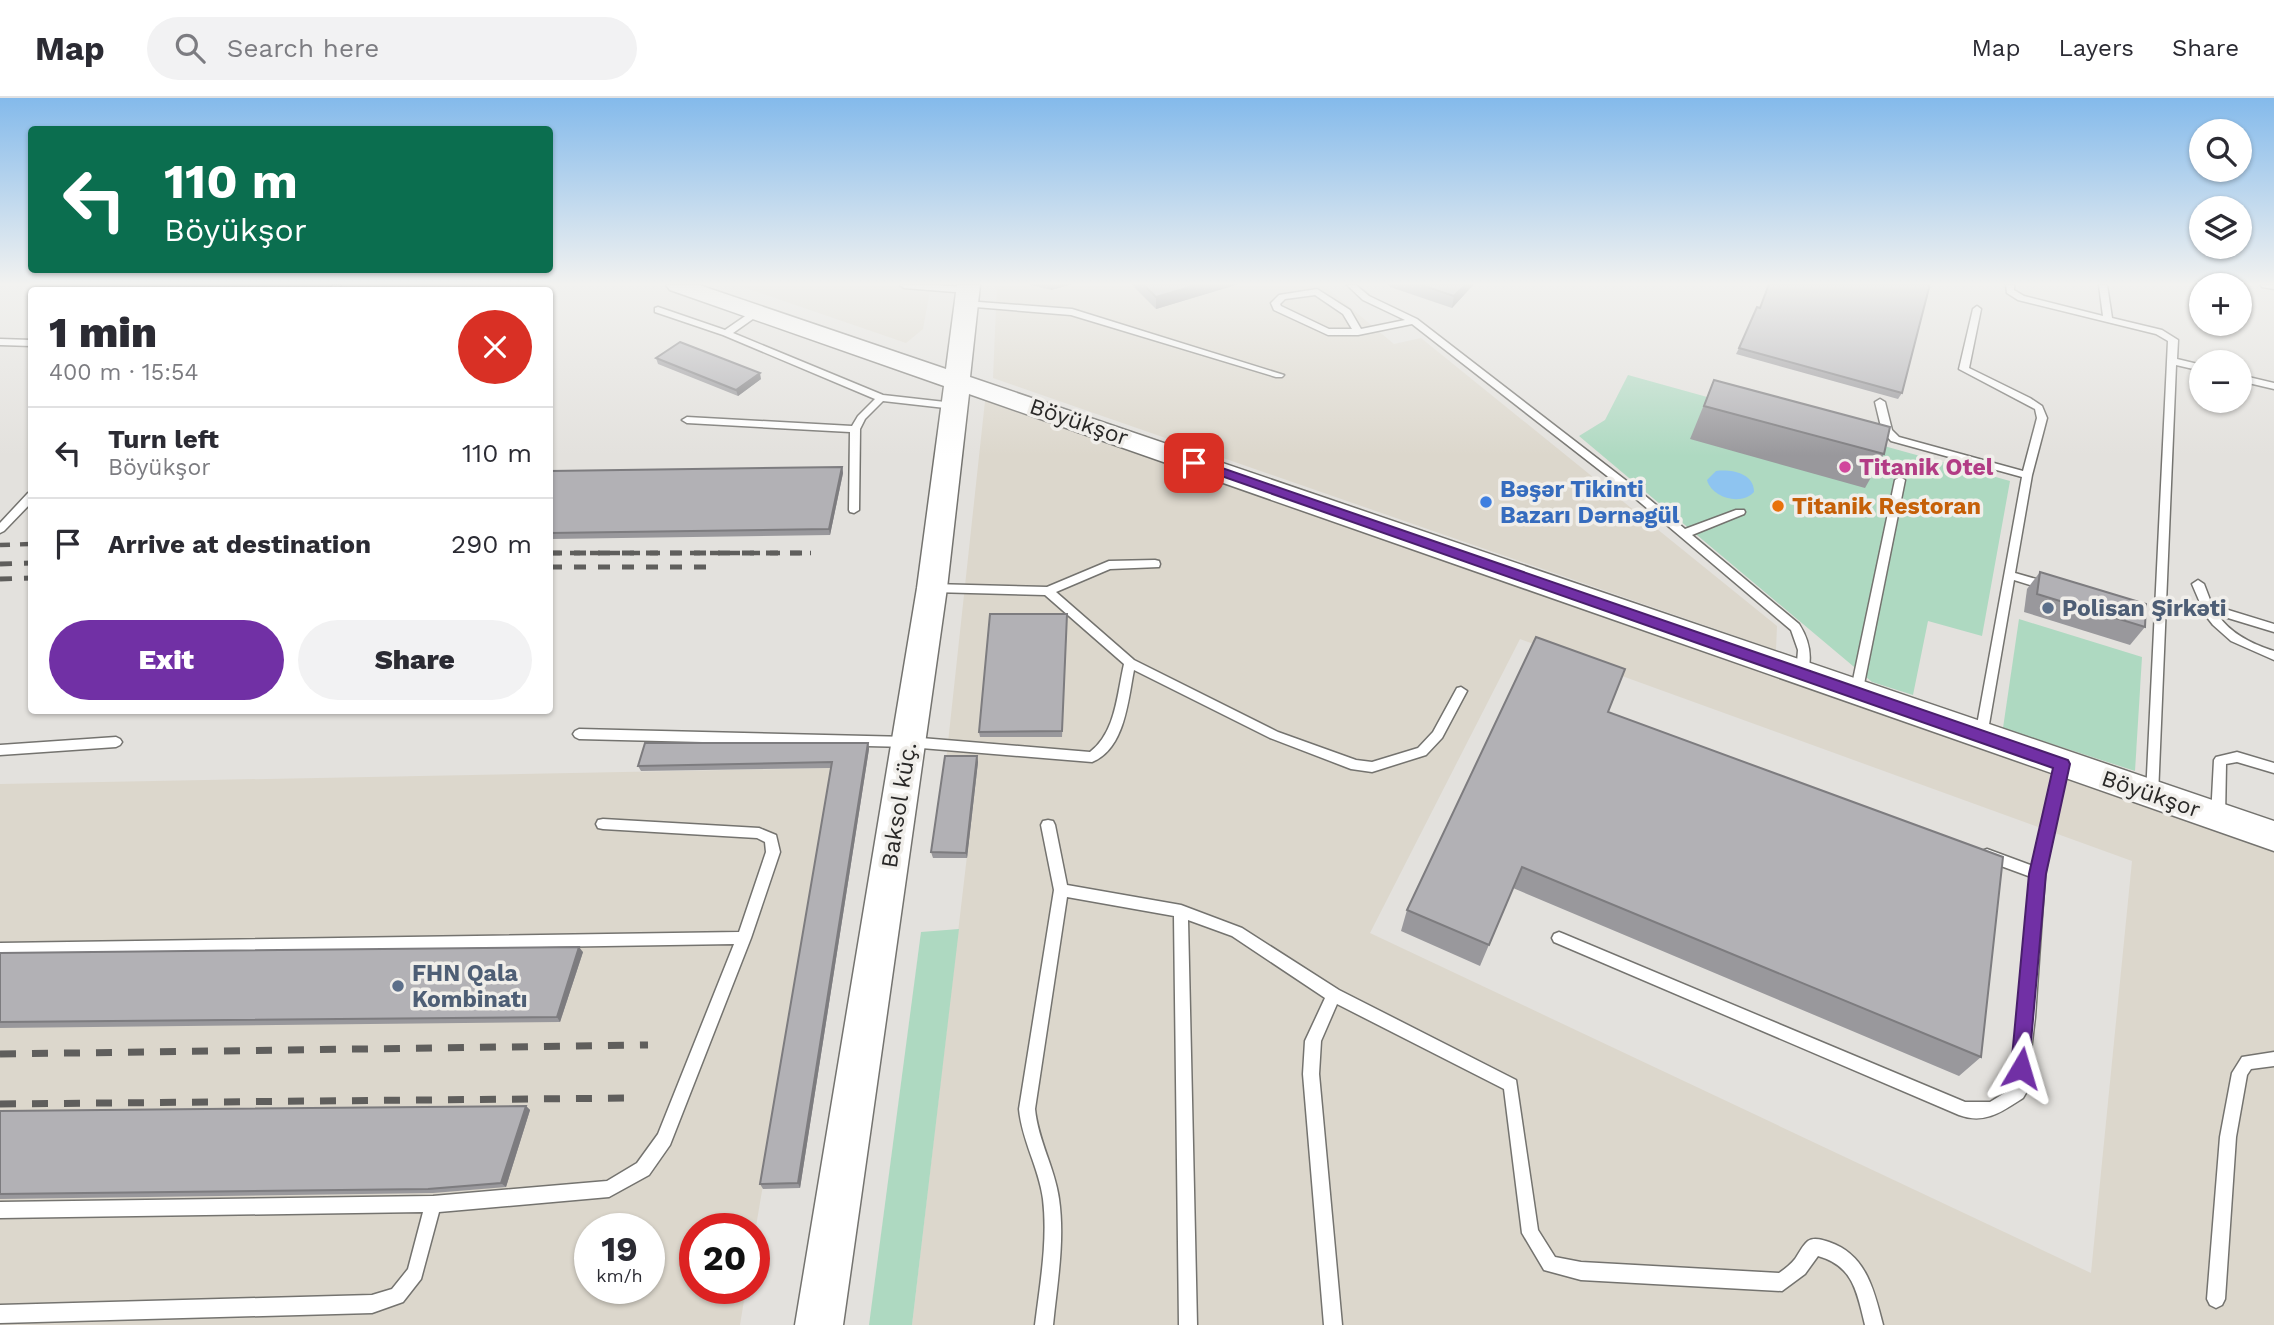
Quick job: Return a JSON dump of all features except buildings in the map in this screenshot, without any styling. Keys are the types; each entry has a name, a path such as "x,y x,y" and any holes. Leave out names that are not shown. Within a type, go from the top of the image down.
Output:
{"street":[{"name":"Böyükşor","path":"831,342 955,393 2274,836"},
{"name":"Baksol küç.","path":"819,1325 932,588 962,342"}],"lane":[{"path":"8,342 28,343"},
{"path":"748,342 881,398 955,393"},
{"path":"1173,342 1279,374"},
{"path":"1441,342 1683,534 1794,627 1805,642 1801,675"},
{"path":"1968,342 1963,361 1964,369 2027,400 2039,408 2042,418 2027,475 1981,737"},
{"path":"2152,795 2173,342"},
{"path":"2173,361 2189,365"},
{"path":"2252,381 2274,387"},
{"path":"854,510 855,429 861,418 881,398"},
{"path":"1880,402 1886,431 1895,439 2027,475"},
{"path":"687,421 855,429"},
{"path":"1856,694 1900,480"},
{"path":"0,529 28,499"},
{"path":"1683,534 1741,512"},
{"path":"932,588 1048,591 1109,565 1155,564"},
{"path":"2009,575 2060,590"},
{"path":"2198,584 2205,607 2223,632 2245,646 2274,656"},
{"path":"1048,591 1130,663 1275,735 1332,758 1372,767 1422,752 1438,735 1461,691"},
{"path":"2205,607 2274,628"},
{"path":"2148,617 2160,621"},
{"path":"579,734 909,742 1092,757 1104,751 1110,739 1130,663"},
{"path":"0,750 116,742"},
{"path":"2218,817 2220,760 2237,757 2274,768"},
{"path":"1559,938 1965,1110 1992,1110 2018,1093 2028,1017 2038,874 2062,764"},
{"path":"0,1210 433,1204 610,1189 643,1170 664,1139 744,938 773,852 771,839 759,833 603,824"},
{"path":"1044,1325 1053,1226 1050,1195 1028,1134 1027,1109 1061,890 1048,825"},
{"path":"1972,850 2038,874"},
{"path":"1061,890 1181,911 1237,933 1334,995 1511,1085 1530,1233 1550,1264 1581,1271 1782,1282 1798,1268 1814,1247 1836,1250 1859,1271 1874,1325"},
{"path":"1181,911 1188,1325"},
{"path":"0,949 744,938"},
{"path":"1333,1325 1311,1074 1312,1041 1334,995"},
{"path":"2216,1299 2228,1137 2239,1073 2247,1062 2274,1059"},
{"path":"0,1314 372,1304 397,1296 415,1273 433,1204"}],"shaded area":[{"name":"Bəşər Tikinti Bazarı Dərnəgül","path":"995,342 1426,342 1777,626 1776,650 993,378"},
{"path":"985,401 2274,847 2274,1325 912,1325 978,762 946,761","holes":["1520,639 2132,861 2091,1273 1370,933"]},
{"name":"FHN Qala Kombinatı","path":"834,768 758,1213 679,1213 679,1304 743,1304 740,1325 0,1325 0,784"}],"green space":[{"path":"1628,375 2010,481 1982,636 1928,621 1913,695 1872,682 1579,436 1605,420"},
{"path":"2019,619 2142,657 2135,771 2003,728"},
{"path":"959,929 912,1325 869,1325 921,932"}],"water":[{"path":"1716,471 1735,472 1746,476 1754,492 1742,499 1721,495 1707,480"}],"railway":[{"path":"0,545 28,544"},
{"path":"553,553 811,553"},
{"path":"0,564 28,563"},
{"path":"553,567 711,567"},
{"path":"0,579 28,578"},
{"path":"0,1054 648,1045"},
{"path":"0,1104 634,1098"}],"place":[{"name":"Titanik Otel","path":"1845,467"},
{"name":"Bəşər Tikinti Bazarı Dərnəgül","path":"1486,502"},
{"name":"Titanik Restoran","path":"1778,506"},
{"name":"Polisan Şirkəti","path":"2048,608"},
{"name":"FHN Qala Kombinatı","path":"398,986"}],"route":[{"path":"1194,463 2062,764 2038,874 2028,1017 2021,1068"}]}
